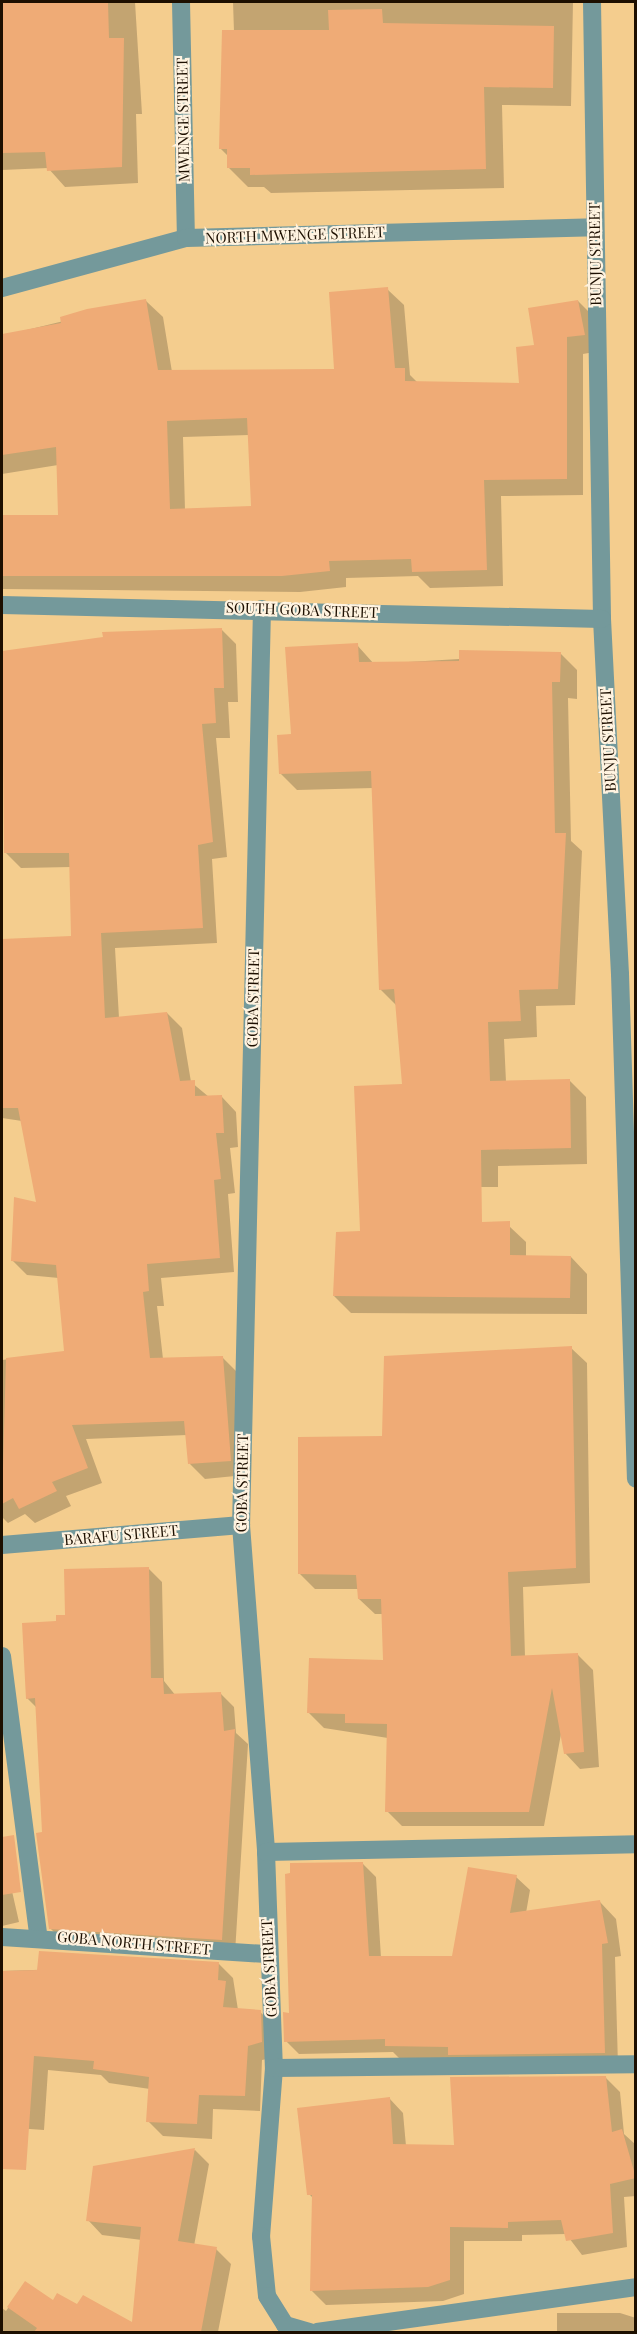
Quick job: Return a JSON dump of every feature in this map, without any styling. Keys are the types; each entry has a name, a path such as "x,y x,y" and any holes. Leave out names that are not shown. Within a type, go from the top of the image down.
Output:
{"street":[{"name":"MWENGE STREET","path":"181,2 186,238"},
{"name":"BUNJU STREET","path":"592,2 602,619 628,974 636,1479"},
{"name":"NORTH MWENGE STREET","path":"2,288 186,238 595,227"},
{"name":"SOUTH GOBA STREET","path":"2,604 602,619"},
{"name":"GOBA STREET","path":"262,609 241,1525 266,1852 266,1954 274,2068 261,2236 267,2296 285,2325 310,2332"},
{"name":"BARAFU STREET","path":"2,1545 241,1525"},
{"path":"2,1656 38,1935"},
{"path":"266,1852 636,1844"},
{"name":"GOBA NORTH STREET","path":"2,1937 38,1935 266,1954"},
{"path":"274,2068 636,2064"},
{"path":"317,2332 636,2287"}],"building":[{"path":"108,2 109,38 124,38 122,167 47,171 45,152 2,153 3,3"},
{"path":"382,9 383,23 554,26 553,88 484,87 486,169 250,175 250,168 227,168 227,149 219,149 222,30 329,30 328,10"},
{"path":"388,287 395,368 405,368 405,381 519,383 516,347 534,345 528,308 578,300 585,335 567,337 567,479 484,480 487,570 412,572 411,559 329,561 330,571 282,576 2,576 2,515 58,515 56,447 2,455 2,334 61,323 60,317 87,309 146,299 158,370 334,369 329,292","holes":["247,418 251,506 170,509 167,421"]},
{"path":"222,628 224,688 214,688 216,723 202,724 213,842 198,845 203,928 101,933 105,1018 167,1012 180,1081 195,1080 195,1096 222,1095 224,1133 216,1133 221,1179 214,1180 220,1258 147,1264 149,1291 143,1292 150,1358 223,1356 231,1461 188,1464 184,1421 72,1425 88,1468 52,1482 57,1491 19,1509 13,1498 2,1504 6,1358 64,1351 56,1265 11,1261 14,1197 36,1202 18,1108 2,1108 2,939 71,936 69,853 4,853 2,651 103,637 102,632"},
{"path":"358,643 359,662 459,661 459,650 561,652 560,682 552,682 555,833 566,833 558,989 519,990 521,1021 488,1022 490,1081 570,1079 571,1148 481,1150 482,1222 510,1221 510,1255 571,1256 570,1298 333,1296 336,1232 360,1231 354,1086 402,1084 394,989 379,990 371,771 279,774 277,735 291,734 285,647"},
{"path":"572,1346 576,1568 508,1572 511,1656 578,1653 584,1752 564,1754 552,1688 529,1812 385,1812 387,1724 345,1723 345,1714 307,1713 309,1658 383,1660 381,1599 358,1599 356,1575 298,1574 298,1437 382,1436 384,1356"},
{"path":"149,1567 151,1678 163,1678 164,1694 221,1692 224,1731 235,1729 222,1940 49,1929 36,1833 42,1832 35,1698 26,1699 22,1623 56,1621 56,1615 65,1615 64,1569"},
{"path":"14,1835 21,1892 2,1895 2,1837"},
{"path":"363,1862 369,1956 452,1956 468,1867 517,1875 510,1913 600,1900 608,1943 602,1944 605,2053 448,2055 448,2047 385,2046 385,2039 284,2042 283,2012 289,2013 285,1874 290,1873 290,1863"},
{"path":"39,1951 219,1962 218,1980 226,1981 223,2007 261,2010 262,2042 248,2046 245,2096 199,2095 197,2124 146,2122 149,2077 93,2069 94,2061 34,2056 26,2170 2,2169 3,1971 37,1970"},
{"path":"606,2076 612,2132 622,2129 636,2178 610,2184 613,2233 566,2241 561,2220 508,2222 508,2228 450,2227 450,2280 428,2287 310,2291 312,2195 307,2195 297,2108 390,2097 393,2144 454,2145 450,2077"},
{"path":"195,2148 178,2241 217,2247 201,2332 34,2332 37,2328 7,2307 25,2281 53,2300 57,2293 77,2304 83,2295 132,2322 141,2227 86,2221 93,2166"}]}
